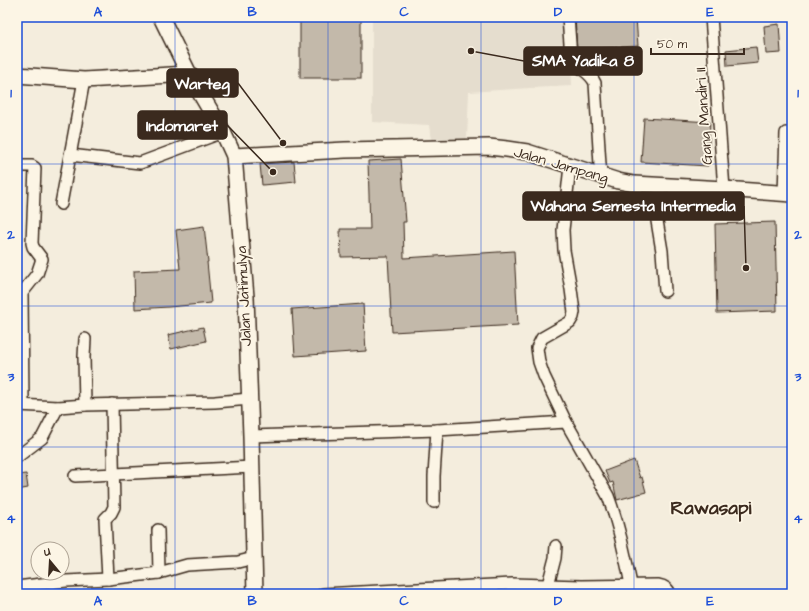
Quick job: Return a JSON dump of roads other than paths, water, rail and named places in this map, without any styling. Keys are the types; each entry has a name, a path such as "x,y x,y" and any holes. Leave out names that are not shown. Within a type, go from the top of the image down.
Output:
{"street":[{"name":"Jalan Jatimulya","path":"161,17 189,74 223,132 234,156 246,297 255,594"},
{"path":"568,17 571,57 573,61 591,76 595,83 602,176"},
{"name":"Gang Mandiri II","path":"711,17 724,189"},
{"path":"17,76 84,80 189,74"},
{"path":"61,204 84,80"},
{"path":"70,155 140,163 223,132"},
{"path":"786,133 788,194"},
{"name":"Jalan Jampang","path":"234,156 345,150 507,149 527,152 618,181 634,184 788,194"},
{"path":"17,166 32,166 35,168 32,243 33,247 42,259 37,274 22,293 20,405 58,407 112,404 215,402 250,399"},
{"path":"570,166 563,230 564,250 574,312 570,322 542,338 537,348 539,362 566,422 608,496 622,541 632,589"},
{"path":"661,185 657,221 662,250 665,291"},
{"path":"85,339 85,405"},
{"path":"108,580 105,519 114,507 112,404"},
{"path":"17,457 42,438 58,407"},
{"path":"251,436 437,430 566,422"},
{"path":"434,502 437,430"},
{"path":"75,476 252,467"},
{"path":"158,530 159,573"},
{"path":"548,585 555,558 556,546"},
{"path":"17,587 66,581 108,580 159,573 187,565 238,562 254,558"},
{"path":"323,594 512,584 632,589 658,585 665,587 670,594"}],"place":[{"name":"SMA Yadika 8","path":"471,51"},
{"name":"Warteg","path":"283,143"},
{"name":"Indomaret","path":"273,172"},
{"name":"Wahana Semesta Intermedia","path":"746,268"}],"district":[{"name":"Rawasapi","path":"711,508"}]}
